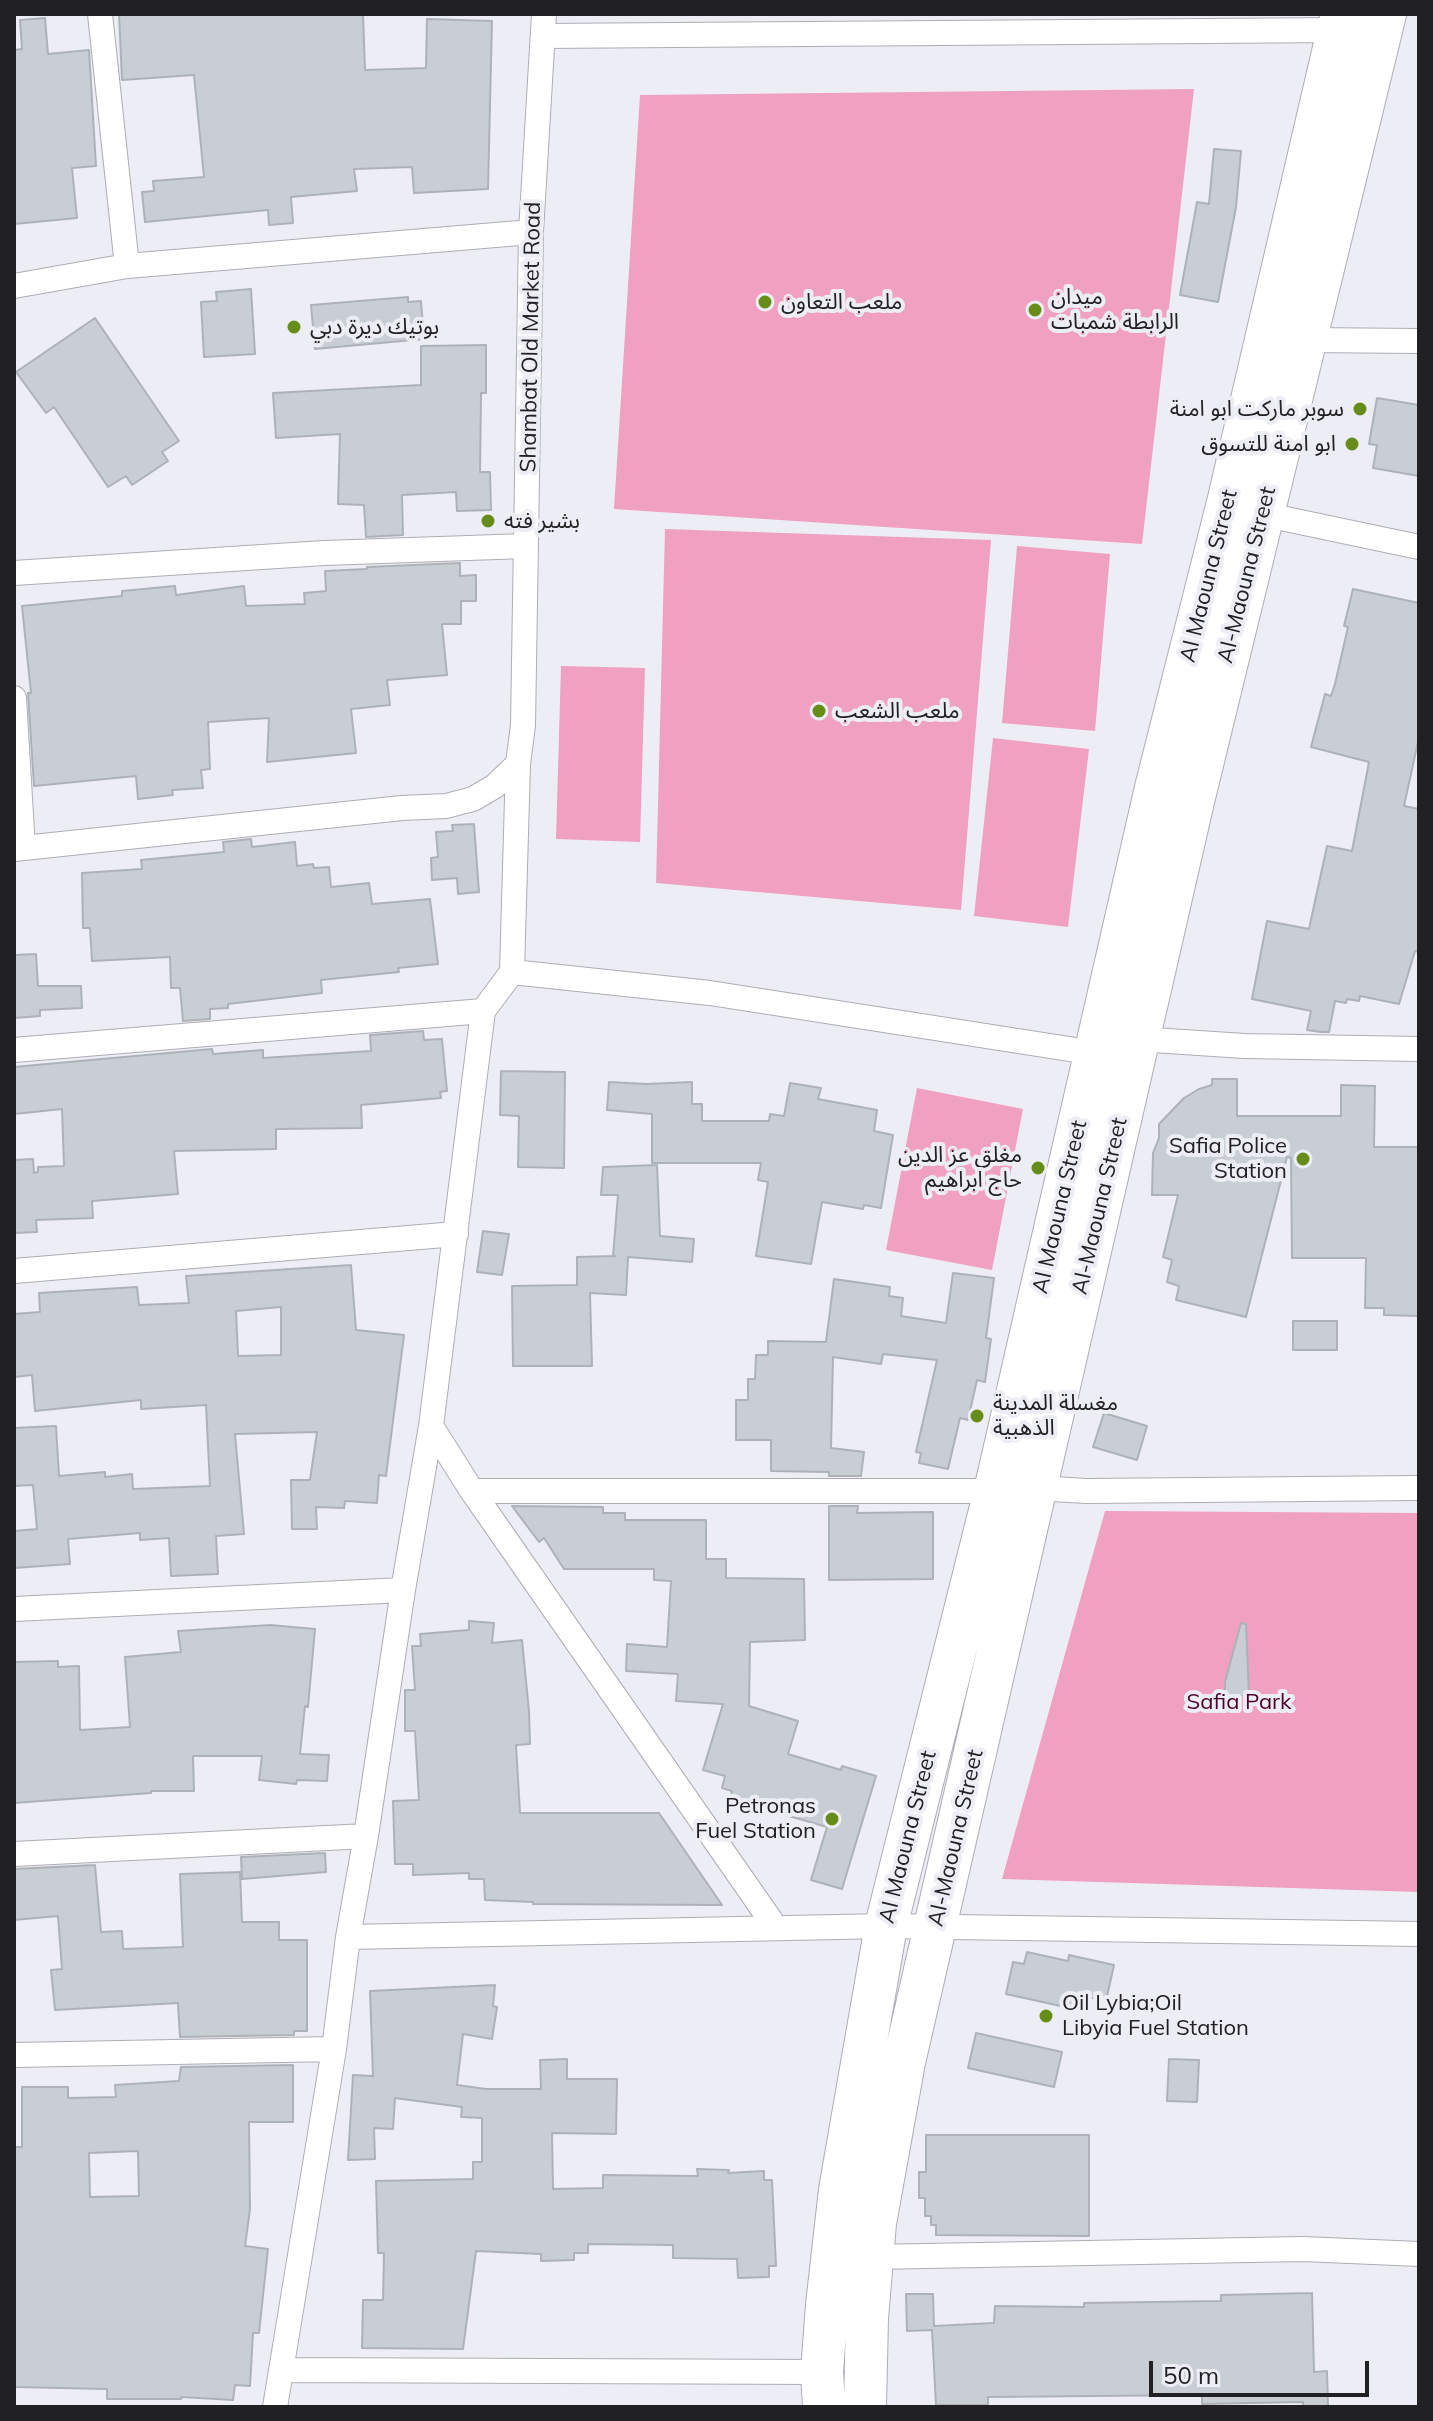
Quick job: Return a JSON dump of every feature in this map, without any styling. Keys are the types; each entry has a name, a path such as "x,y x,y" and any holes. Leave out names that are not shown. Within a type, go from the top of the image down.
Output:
{"highway":[{"name":"Al-Maouna Street","path":"865,2407 867,2318 875,2223 894,2109 937,1926 1015,1489 1138,1039 1262,514 1385,14"},
{"name":"Al Maouna Street","path":"823,2389 828,2292 840,2190 886,1926 1015,1489 1095,1053 1340,22"}],"street":[{"path":"100,14 127,266"},
{"path":"544,25 789,24 1062,34 1340,22"},
{"name":"Shambat Old Market Road","path":"512,972 518,764 523,725 531,232 544,25"},
{"path":"14,286 127,266 531,232"},
{"path":"1306,340 1419,341"},
{"path":"1262,514 1419,547"},
{"path":"14,573 338,552 526,546"},
{"path":"14,698 18,848 446,806 473,799 495,786 518,764"},
{"path":"275,2407 431,1426 483,1011 512,972 710,993 1095,1053 1138,1039 1244,1046 1419,1049"},
{"path":"14,1050 483,1011"},
{"path":"14,1271 456,1234"},
{"path":"431,1426 472,1491 776,1928"},
{"path":"472,1491 1419,1488"},
{"path":"14,1609 403,1590"},
{"path":"14,1854 366,1836"},
{"path":"348,1937 886,1926 1419,1934"},
{"path":"14,2055 334,2049"},
{"path":"872,2257 1303,2249 1419,2254"},
{"path":"282,2370 823,2389"}],"green space":[{"path":"1194,89 1142,544 614,509 640,95"},
{"name":"ملعب الشعب","path":"665,529 991,540 961,910 656,883"},
{"path":"1017,546 1110,554 1095,731 1002,723"},
{"path":"561,666 645,668 640,842 556,839"},
{"path":"993,738 1089,749 1068,927 974,916"},
{"path":"917,1088 1023,1109 992,1270 886,1250"},
{"name":"Safia Park","path":"1105,1511 1419,1513 1419,1892 1002,1879"}],"building":[{"path":"119,14 363,14 365,70 426,68 427,19 492,21 488,189 414,193 412,167 354,169 357,191 291,197 293,223 269,225 268,210 145,222 142,192 154,191 153,181 204,177 194,75 122,80"},
{"path":"45,18 48,54 89,50 96,166 72,168 77,218 14,224 14,50 22,49 20,20"},
{"path":"1214,149 1241,151 1236,207 1218,302 1180,295 1197,202 1209,204"},
{"path":"251,289 255,354 204,357 201,302 217,301 216,292"},
{"path":"408,297 408,302 421,301 424,339 315,349 311,305"},
{"path":"95,318 179,441 162,452 168,461 132,485 126,476 108,487 54,407 46,413 16,372"},
{"path":"486,345 486,393 481,393 480,472 490,472 491,510 457,511 456,492 402,495 403,535 366,537 364,505 338,504 340,434 276,438 273,393 421,385 421,346"},
{"path":"1377,398 1419,405 1419,476 1373,468 1377,445 1369,444"},
{"path":"460,563 460,576 476,575 476,601 461,601 461,624 442,624 447,675 387,680 390,705 351,709 356,753 267,762 269,718 208,722 210,769 201,770 203,788 172,790 173,795 138,799 136,776 34,786 28,693 31,693 22,606 122,596 122,591 175,586 176,595 244,586 246,606 305,604 304,593 326,591 325,571"},
{"path":"1353,589 1419,603 1419,737 1404,806 1419,809 1419,952 1415,951 1399,1004 1360,996 1359,1001 1335,1001 1329,1032 1321,1032 1307,1030 1311,1011 1252,999 1267,921 1309,929 1327,846 1352,851 1369,762 1311,747 1325,694 1331,696 1335,684"},
{"path":"474,824 479,892 458,894 457,878 432,880 431,858 438,857 436,832 453,831 452,825"},
{"path":"251,839 252,847 295,842 297,866 313,864 314,868 329,867 331,887 369,883 372,904 430,899 438,964 398,968 399,972 321,980 322,993 228,1004 228,1008 210,1009 210,1019 183,1021 180,988 171,988 170,957 92,961 90,928 83,928 82,873 142,869 141,860 224,852 223,842"},
{"path":"36,954 38,986 81,986 82,1008 40,1010 40,1016 14,1018 14,955"},
{"path":"423,1031 424,1040 442,1039 447,1091 440,1092 441,1098 361,1105 362,1128 276,1129 276,1149 174,1151 178,1194 92,1201 93,1218 36,1220 37,1232 14,1233 14,1160 33,1159 34,1173 38,1172 38,1167 64,1166 62,1109 14,1114 14,1067 212,1049 213,1054 263,1050 263,1058 371,1051 370,1035"},
{"path":"501,1071 565,1072 564,1168 518,1167 519,1116 500,1115"},
{"path":"1212,1079 1237,1079 1237,1116 1341,1116 1341,1085 1375,1086 1374,1147 1419,1147 1419,1316 1384,1315 1384,1308 1365,1308 1366,1258 1292,1258 1291,1158 1287,1157 1246,1317 1176,1300 1179,1286 1167,1282 1172,1260 1163,1257 1178,1195 1152,1195 1153,1153 1159,1138 1159,1124 1184,1098 1212,1085"},
{"path":"609,1082 692,1082 692,1104 702,1104 702,1121 769,1121 770,1114 784,1116 790,1083 821,1088 818,1099 877,1110 874,1131 893,1135 881,1208 864,1205 863,1209 822,1202 811,1264 756,1256 768,1182 758,1180 761,1163 652,1163 652,1114 607,1110"},
{"path":"657,1165 660,1236 694,1239 692,1262 628,1257 626,1295 590,1293 592,1366 513,1366 512,1286 577,1285 577,1257 615,1256 618,1195 601,1195 603,1167"},
{"path":"483,1231 509,1234 502,1275 477,1272"},
{"path":"351,1265 356,1330 404,1335 386,1476 379,1475 377,1503 345,1501 344,1508 316,1507 317,1529 292,1529 291,1480 310,1480 317,1432 235,1434 244,1534 216,1536 218,1574 171,1576 169,1538 140,1540 140,1533 68,1539 70,1564 14,1568 14,1531 37,1529 33,1485 14,1486 14,1428 56,1426 59,1476 105,1472 105,1477 132,1474 133,1489 210,1486 206,1405 141,1409 141,1400 35,1411 32,1375 14,1377 14,1314 40,1312 39,1293 137,1287 139,1305 189,1303 186,1276","holes":["281,1307 281,1355 238,1356 236,1311"]},
{"path":"953,1273 994,1278 986,1338 991,1339 985,1382 977,1380 968,1420 960,1418 948,1469 919,1463 921,1453 916,1452 937,1360 883,1354 881,1364 833,1357 831,1448 864,1452 861,1476 771,1471 771,1440 736,1440 736,1400 748,1400 748,1379 755,1379 756,1355 768,1355 768,1341 826,1342 834,1279 890,1287 889,1296 903,1298 901,1316 946,1323"},
{"path":"1293,1321 1337,1321 1337,1350 1293,1350"},
{"path":"1104,1413 1147,1426 1137,1460 1093,1447"},
{"path":"512,1506 603,1507 603,1513 625,1513 625,1520 706,1520 706,1559 726,1559 726,1578 804,1579 805,1640 750,1642 749,1706 798,1721 788,1754 841,1770 842,1766 876,1776 842,1889 811,1880 827,1827 730,1799 732,1791 722,1788 725,1776 703,1770 723,1704 676,1701 678,1674 626,1671 627,1644 667,1647 671,1581 654,1580 654,1569 564,1569 544,1538 539,1542"},
{"path":"829,1506 858,1506 857,1513 933,1512 933,1579 829,1580"},
{"path":"469,1621 494,1623 492,1643 522,1640 530,1744 516,1745 520,1813 659,1813 722,1905 533,1904 485,1900 484,1879 469,1879 469,1873 413,1875 413,1864 395,1864 393,1801 419,1800 415,1731 405,1731 405,1690 415,1690 412,1646 421,1646 420,1634 469,1630"},
{"path":"1241,1623 1246,1624 1249,1696 1225,1696 1225,1682"},
{"path":"270,1625 315,1629 300,1754 329,1755 327,1781 297,1780 296,1784 259,1780 262,1756 193,1756 194,1791 151,1791 14,1803 14,1662 58,1661 58,1667 79,1666 80,1730 130,1727 125,1657 181,1652 178,1631"},
{"path":"325,1853 326,1872 242,1879 241,1857"},
{"path":"95,1865 101,1932 122,1931 123,1949 183,1947 180,1874 240,1872 242,1922 279,1922 279,1940 307,1940 307,2031 294,2031 294,2035 180,2037 178,2003 55,2010 51,1970 62,1969 58,1916 14,1920 14,1869"},
{"path":"1027,1952 1068,1961 1069,1955 1114,1965 1106,2001 1082,1996 1079,2010 1006,1994 1013,1962 1024,1964"},
{"path":"495,1985 493,2006 497,2007 492,2039 463,2034 457,2085 486,2089 541,2089 540,2060 567,2059 567,2079 617,2079 616,2134 552,2133 553,2189 603,2188 603,2175 698,2176 697,2169 729,2170 728,2173 764,2171 764,2180 772,2180 776,2266 769,2266 769,2277 738,2278 737,2259 673,2258 673,2245 588,2244 588,2253 574,2253 574,2260 541,2261 541,2254 476,2251 463,2349 362,2348 363,2300 383,2300 384,2253 378,2253 376,2181 473,2179 473,2162 482,2162 482,2118 461,2117 462,2107 395,2098 393,2129 374,2128 375,2159 348,2160 353,2075 373,2076 370,1991"},
{"path":"976,2033 1062,2052 1054,2087 968,2068"},
{"path":"1169,2059 1199,2060 1197,2102 1167,2101"},
{"path":"293,2065 293,2122 249,2122 250,2209 245,2246 268,2249 259,2333 253,2333 250,2386 235,2385 233,2400 181,2397 107,2399 107,2389 14,2387 14,2147 22,2147 22,2087 68,2087 68,2098 116,2097 115,2085 179,2081 181,2067","holes":["138,2151 139,2196 90,2197 89,2153"]},
{"path":"926,2135 1089,2135 1089,2236 936,2235 936,2225 931,2225 931,2216 925,2216 925,2198 919,2198 919,2172 926,2172"},
{"path":"1312,2293 1314,2372 1327,2371 1328,2406 1303,2406 1303,2402 1202,2404 1202,2395 988,2397 988,2405 936,2405 932,2330 907,2331 906,2294 933,2294 934,2326 994,2323 995,2306 1084,2307 1084,2303 1221,2301 1221,2295"}],"place":[{"name":"ملعب التعاون","path":"765,302"},
{"name":"ميدان الرابطة شمبات","path":"1035,310"},
{"name":"بوتيك ديرة دبي","path":"294,327"},
{"name":"سوبر ماركت ابو امنة","path":"1360,409"},
{"name":"ابو امنة للتسوق","path":"1352,444"},
{"name":"بشير فته","path":"488,521"},
{"name":"ملعب الشعب","path":"819,711"},
{"name":"Safia Police Station","path":"1303,1159"},
{"name":"مغلق عز الدين حاج ابراهيم","path":"1038,1168"},
{"name":"مغسلة المدينة الذهبية","path":"977,1416"},
{"name":"Petronas Fuel Station","path":"832,1819"},
{"name":"Oil Lybia;Oil Libyia Fuel Station","path":"1046,2016"}]}
